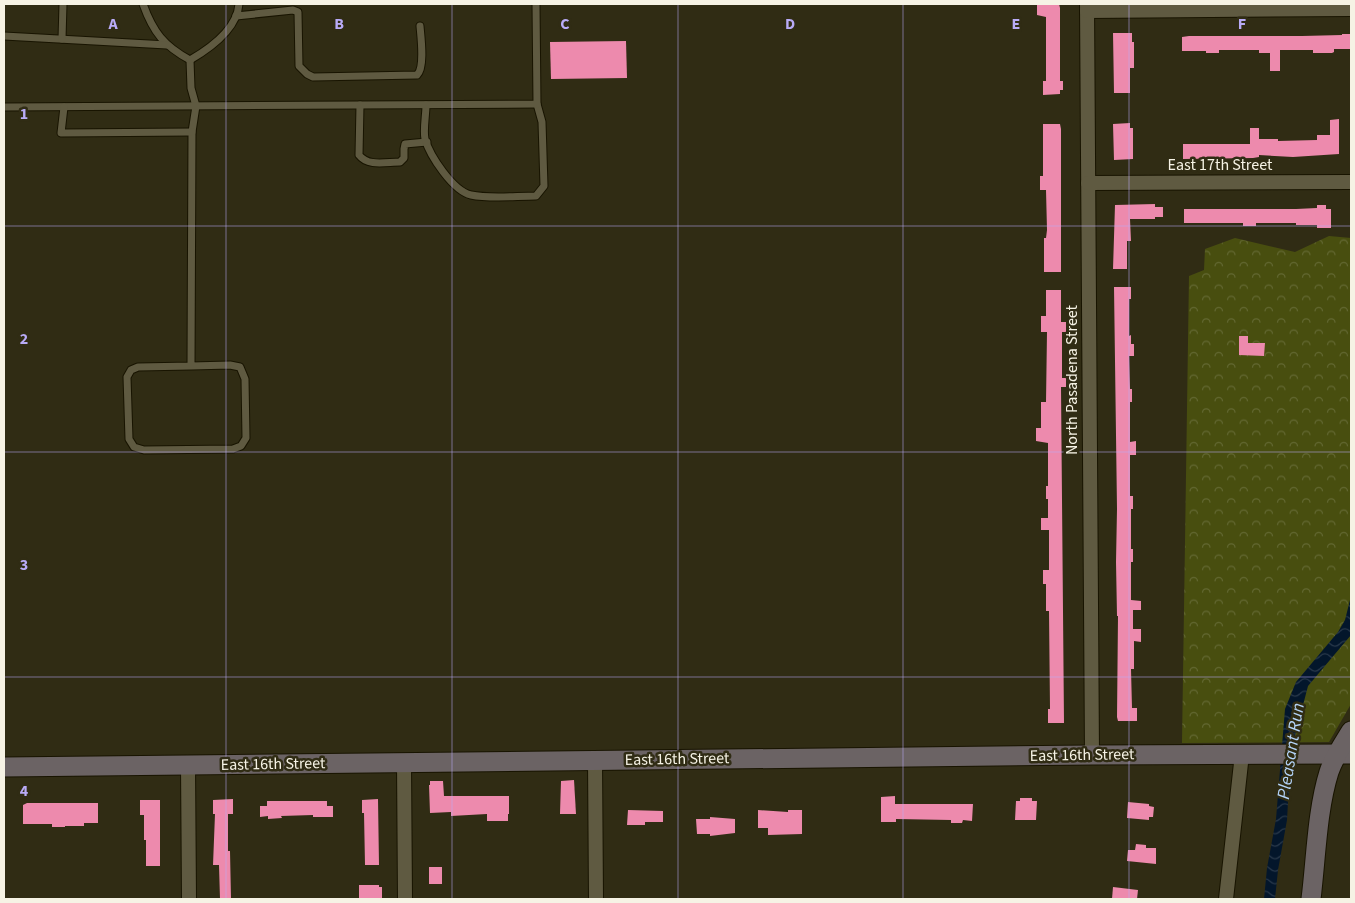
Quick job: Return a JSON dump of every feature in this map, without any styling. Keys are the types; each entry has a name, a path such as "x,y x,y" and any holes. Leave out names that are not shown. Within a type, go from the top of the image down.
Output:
{"street":[{"path":"1087,7 1351,9"},
{"name":"North Pasadena Street","path":"1087,7 1092,755"},
{"name":"East 17th Street","path":"1088,184 1351,182"},
{"path":"1311,899 1323,800 1329,771 1344,754 1351,731"},
{"path":"1226,899 1242,754"},
{"name":"East 16th Street","path":"4,767 1344,754"},
{"path":"595,760 596,899"},
{"path":"404,763 405,899"},
{"path":"188,765 189,899"}],"lane":[{"path":"62,39 63,4"},
{"path":"144,4 151,25 157,34 167,45 190,60"},
{"path":"190,60 220,39 236,16 239,4"},
{"path":"426,105 425,138 439,166 459,189 469,194 536,196 544,186 542,122 537,104 536,4"},
{"path":"236,16 293,10 298,12 299,66 313,77 417,76 422,65 420,26"},
{"path":"4,36 167,45"},
{"path":"190,60 191,88 196,106 192,132 191,366"},
{"path":"4,108 537,104"},
{"path":"360,105 358,155 368,163 400,162 404,158 405,144 427,142"},
{"path":"64,107 61,133 192,132"},
{"path":"230,365 240,367 245,379 246,438 241,446 232,449 144,450 134,446 129,439 127,377 131,370 138,367 191,366 230,365"}],"green space":[{"path":"1329,236 1351,238 1351,704 1329,742 1182,743 1189,276 1204,270 1205,249 1235,238 1295,252"}],"water":[{"name":"Pleasant Run","path":"1351,596 1351,635 1308,686 1295,736 1290,767 1287,820 1275,899 1264,899 1267,868 1276,819 1285,709 1296,682 1338,632 1345,620"}],"building":[{"path":"1059,4 1060,8 1060,81 1063,81 1063,90 1060,90 1060,94 1043,95 1043,81 1046,81 1046,17 1037,15 1037,5"},
{"path":"1113,33 1132,33 1134,68 1130,68 1130,93 1114,93"},
{"path":"1351,34 1351,49 1334,49 1332,53 1313,53 1313,50 1280,50 1280,71 1270,71 1270,53 1259,53 1259,50 1219,50 1219,53 1182,51 1182,37 1189,36"},
{"path":"626,41 627,78 551,79 550,42"},
{"path":"1339,119 1339,154 1293,157 1259,155 1259,157 1253,158 1183,159 1183,144 1250,144 1250,128 1259,128 1259,139 1278,139 1278,141 1317,140 1317,135 1330,135 1330,120"},
{"path":"1130,123 1130,128 1133,128 1133,159 1114,160 1113,124"},
{"path":"1043,124 1060,124 1061,129 1061,272 1044,272 1044,238 1046,238 1047,230 1046,190 1040,190 1040,176 1043,176"},
{"path":"1155,204 1155,207 1163,207 1163,217 1155,217 1155,219 1130,219 1131,241 1127,241 1127,269 1113,269 1115,205"},
{"path":"1317,205 1326,205 1326,209 1331,209 1331,228 1317,228 1317,225 1296,225 1296,223 1256,223 1256,226 1243,226 1243,223 1184,223 1184,209 1296,209 1317,208"},
{"path":"1114,287 1131,287 1131,299 1129,299 1129,336 1131,335 1131,344 1134,344 1134,356 1129,356 1130,389 1132,389 1132,402 1130,402 1130,442 1136,441 1136,455 1130,455 1130,496 1133,496 1133,509 1131,509 1131,549 1133,549 1133,562 1131,562 1131,600 1141,601 1141,610 1133,610 1133,629 1141,629 1141,642 1134,641 1134,669 1131,669 1132,708 1137,708 1137,721 1118,721 1117,717 1118,616"},
{"path":"1046,290 1061,290 1061,322 1066,322 1066,332 1062,332 1062,378 1066,378 1066,387 1061,387 1064,723 1048,723 1048,709 1050,709 1049,611 1046,611 1046,584 1043,584 1043,570 1049,570 1049,530 1041,530 1041,518 1048,518 1046,486 1048,486 1048,443 1036,441 1036,428 1041,428 1041,402 1046,402 1047,332 1041,332 1041,316 1046,316"},
{"path":"1239,336 1248,336 1248,343 1265,343 1264,356 1239,355"},
{"path":"574,780 576,814 560,814 561,781"},
{"path":"430,781 443,781 444,796 509,796 508,821 487,821 487,814 451,816 451,812 430,813"},
{"path":"895,796 895,804 973,804 972,821 963,820 962,823 951,823 951,820 896,819 896,822 881,822 881,797"},
{"path":"1020,798 1032,798 1032,801 1037,801 1036,820 1015,820 1016,801 1020,801"},
{"path":"233,799 233,814 228,814 231,899 220,899 219,865 213,865 215,814 213,814 213,800"},
{"path":"378,799 379,865 365,865 362,800"},
{"path":"140,800 160,800 160,866 146,866 144,815 140,815"},
{"path":"267,801 327,801 327,806 333,806 333,817 313,817 313,815 281,816 282,818 268,819 268,816 260,817 260,806 267,806"},
{"path":"1128,802 1149,804 1149,806 1154,807 1153,817 1149,817 1149,820 1127,818"},
{"path":"27,803 98,803 98,823 84,823 84,826 65,827 52,827 52,824 23,824 23,805"},
{"path":"628,810 663,811 663,822 627,825"},
{"path":"758,810 788,812 788,810 802,810 802,834 768,835 768,828 758,828"},
{"path":"710,817 735,819 735,833 710,836 710,834 697,834 696,819 710,819"},
{"path":"1136,844 1146,845 1146,848 1156,848 1156,864 1127,861 1128,850 1135,850"},
{"path":"429,867 442,867 442,884 429,884"},
{"path":"359,885 379,885 379,887 382,887 382,899 359,899"},
{"path":"1113,887 1138,890 1137,899 1112,899"}]}
